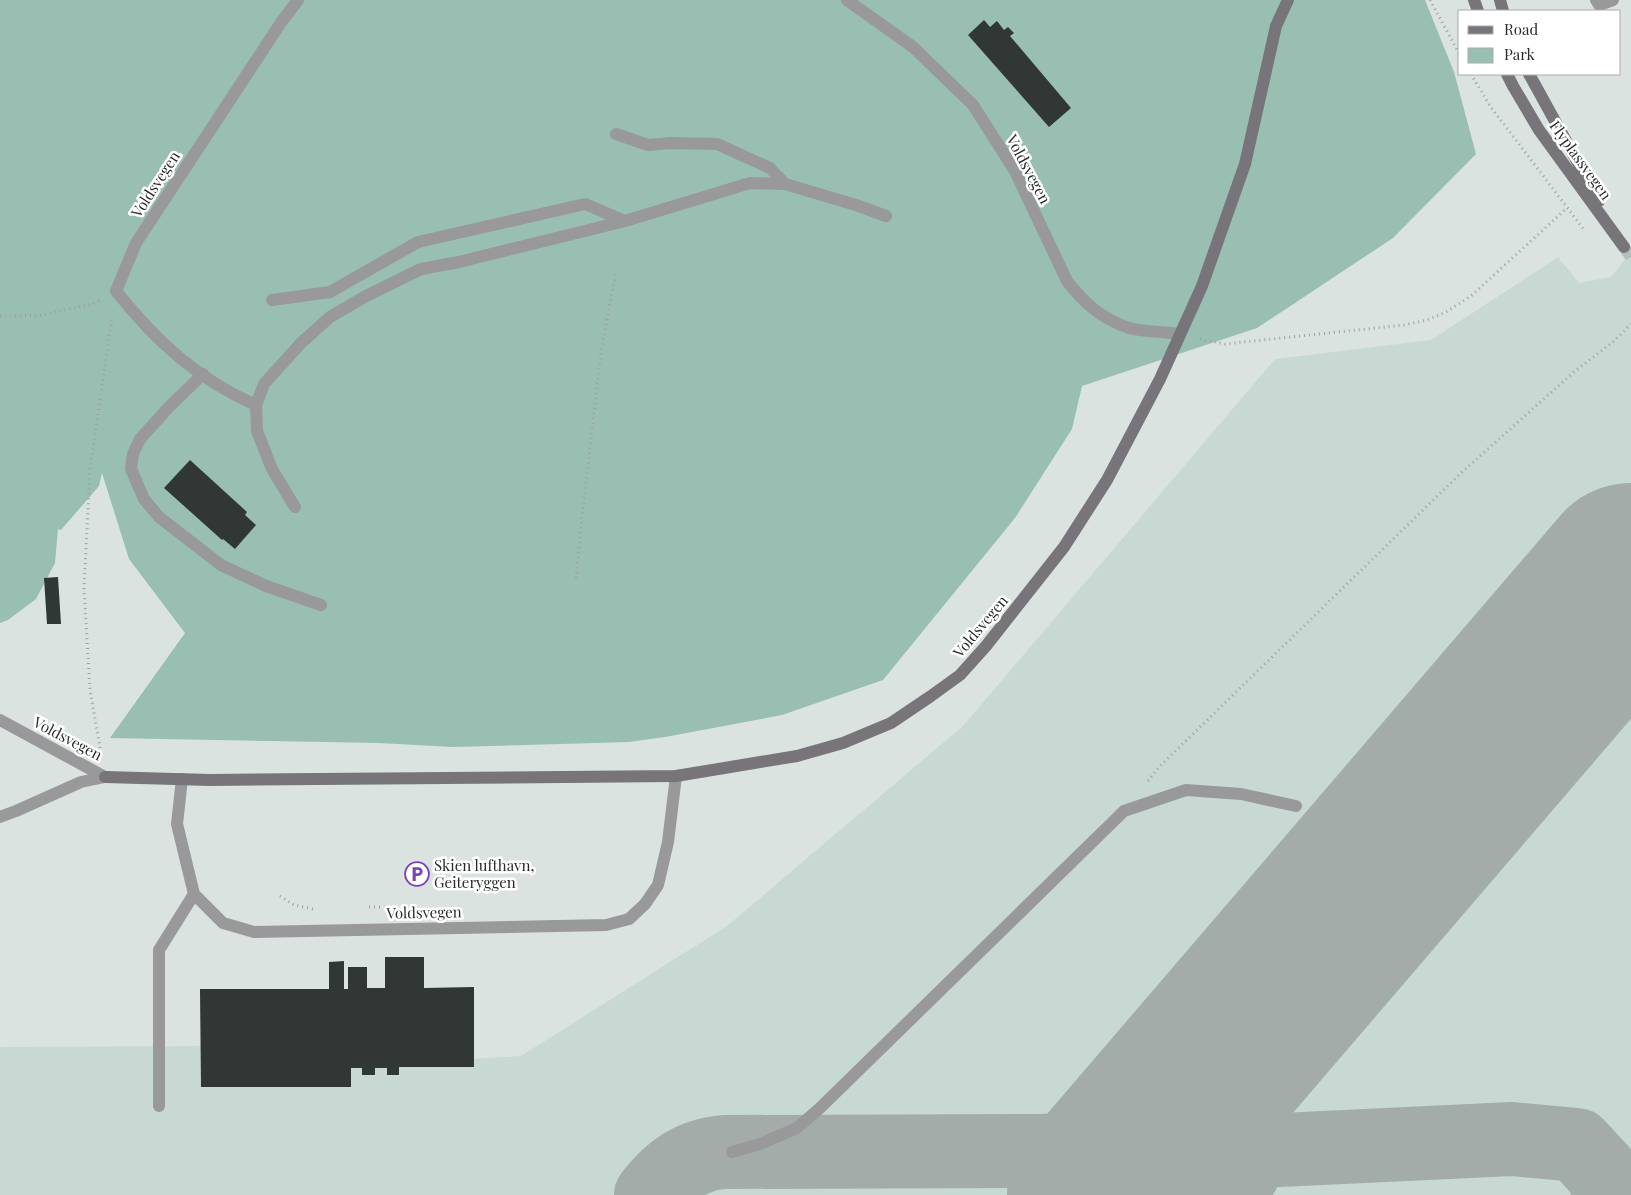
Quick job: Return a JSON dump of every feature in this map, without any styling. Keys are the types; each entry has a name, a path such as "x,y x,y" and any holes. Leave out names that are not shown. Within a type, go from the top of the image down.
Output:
{"street":[{"name":"Voldsvegen","path":"116,292 136,243 282,21 298,0"},
{"name":"Voldsvegen","path":"847,0 913,47 974,105 1015,171 1067,281 1078,295 1097,313 1130,328 1180,334"},
{"name":"Voldsvegen","path":"0,720 106,777 182,779 676,776 797,756 843,743 891,723 960,675 986,646 1069,540 1107,480 1143,414 1202,286 1246,164 1276,26 1288,0"},
{"path":"1596,0 1599,5 1613,0"},
{"name":"Flyplassvegen","path":"1508,75 1539,130 1624,247 1530,75"},
{"path":"616,134 648,145 671,143 717,144 770,168 785,184"},
{"path":"295,506 272,469 257,431 256,406 264,384 301,343 330,317 366,296 421,269 459,262 625,221 750,183 785,184 886,216"},
{"path":"272,300 330,292 418,242 576,206 585,204 625,221"},
{"path":"116,292 140,320 173,353 234,396 256,406"},
{"path":"203,374 140,439 133,454 131,469 144,499 159,517 221,565 266,586 321,605"},
{"name":"Voldsvegen","path":"194,894 223,923 254,932 606,925 629,919 645,904 658,885 668,842 676,776"},
{"path":"0,817 81,782 106,777"},
{"path":"159,1106 159,950 194,894 177,824 182,779"},
{"path":"732,1152 760,1144 797,1128 803,1123 1124,811 1186,790 1241,794 1296,806"}],"path":[{"path":"1430,0 1458,52"},
{"path":"1472,75 1490,106 1589,237"},
{"path":"1180,334 1225,344 1404,325 1427,320 1446,312 1472,296 1567,208"},
{"path":"576,578 602,352 616,272"},
{"path":"0,316 42,315 93,304 116,292"},
{"path":"106,777 90,690 84,589 90,469 106,349 116,292"},
{"path":"1147,782 1172,754 1454,480 1574,372 1613,342 1631,324"}],"shaded area":[{"path":"1631,252 1631,1195 0,1195 0,1047 200,1046 474,1059 521,1056 727,926 963,726 1275,359 1431,340 1558,257 1579,283 1611,277"}],"green space":[{"path":"0,0 1425,0 1454,72 1476,154 1393,238 1257,328 1082,386 1072,429 1015,518 883,680 782,715 629,742 453,747 379,743 110,738 185,633 129,559 102,473 99,486 61,530 58,529 55,563 36,599 8,620 0,623"}],"building":[{"path":"984,20 990,27 997,21 1004,30 1008,27 1014,33 1010,36 1071,108 1049,127 968,35"},
{"path":"190,460 247,512 245,515 256,525 235,549 222,540 164,488"},
{"path":"58,577 61,624 47,624 44,578"},
{"path":"385,957 424,957 424,988 474,987 474,1067 399,1067 399,1075 387,1075 387,1068 375,1068 375,1075 362,1075 362,1068 351,1068 351,1087 201,1087 200,989 329,989 329,962 344,961 344,989 348,989 348,967 367,967 367,988 385,988"}],"taxiway":[{"path":"1208,1069 1201,1090 1199,1114 1201,1124 1211,1143 1243,1173"},
{"path":"651,1195 666,1178 683,1165 701,1156 724,1152 1040,1151 1087,1149 1183,1137 1204,1142 1216,1150 1259,1151 1512,1139 1577,1145 1601,1171 1612,1195"}],"runway":[{"path":"1100,1195 1631,576"}],"tunnel":[{"path":"1624,247 1631,257"}],"place":[{"name":"Skien lufthavn, Geiteryggen","path":"417,874"}]}
